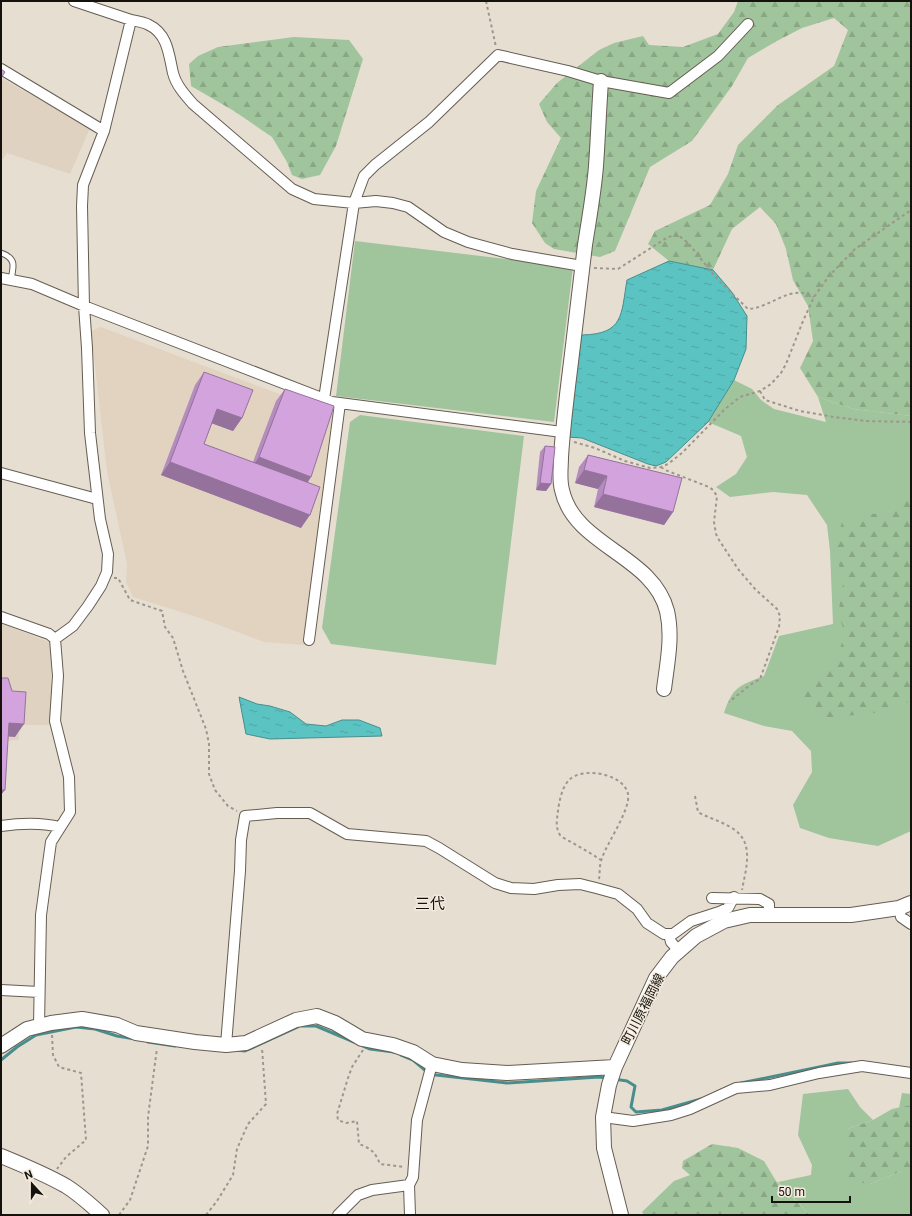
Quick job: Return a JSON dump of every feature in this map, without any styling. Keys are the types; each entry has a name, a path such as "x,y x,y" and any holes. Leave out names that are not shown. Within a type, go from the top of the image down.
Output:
{"street":[{"path":"74,1 150,25 160,34 167,46 173,74 180,88 193,104 292,189 314,199 354,203 376,200 393,202 408,207 444,232 468,242 512,254 582,266"},
{"path":"55,639 72,626 102,586 106,575 108,554 100,519 90,433 84,306 82,206 83,185 104,131 131,20"},
{"path":"324,399 354,203 364,176 375,165 429,122 498,55 568,71 601,81 669,93 718,56 748,24"},
{"path":"1,69 104,131"},
{"path":"601,81 596,167 582,266 562,437 560,480 562,490 571,513 582,526 642,572 660,595 670,626 664,690"},
{"path":"6,278 32,284 84,306 332,402 562,437"},
{"path":"310,640 340,403"},
{"path":"1,473 98,499"},
{"path":"1,617 49,634 55,639 58,676 55,721 69,777 70,812 51,842 40,915 39,992 45,1024"},
{"path":"226,1045 240,871 241,840 245,816 277,812 310,813 347,834 426,841 495,882 511,888 534,890 558,885 580,884 599,888 618,894 637,909 647,923 664,934 673,934 691,921 721,917 734,898"},
{"path":"1,826 21,823 47,824 60,827"},
{"path":"712,898 760,899 769,904 769,916"},
{"path":"905,906 901,917 911,924"},
{"name":"町川原福岡線","path":"621,1215 604,1148 603,1117 609,1085 615,1067 656,978 672,957 721,917 750,915 851,915 884,912 905,906"},
{"path":"669,934 671,942 679,951"},
{"path":"1,990 39,992"},
{"path":"1,1046 27,1029 45,1024 82,1019 117,1025 136,1034 226,1045 246,1043 296,1020 317,1016 335,1023 362,1039 393,1045 413,1052 432,1064 462,1070 507,1073 615,1067"},
{"path":"410,1215 410,1185 413,1177 417,1120 432,1064"},
{"path":"603,1117 633,1121 671,1115 690,1109 736,1088 770,1085 819,1073 862,1066 911,1073"},
{"path":"1,1156 66,1186 102,1215"},
{"path":"338,1215 358,1195 372,1190 410,1185"}],"lane":[{"path":"1,253 8,255 12,260 14,267 6,278"}],"path":[{"path":"486,1 498,55"},
{"path":"562,437 595,448 625,461 650,468 668,464 682,453 725,409 740,397 760,391 771,384 781,373 786,364 800,327 814,297 829,276 855,249 911,210"},
{"path":"582,266 618,269 668,237 678,235 688,243 718,280 748,309 756,309 795,292 808,293 814,297"},
{"path":"760,391 765,400 800,411 866,421 911,422"},
{"path":"661,466 665,470 709,487 713,490 717,496 714,522 716,534 719,540 738,569 780,616 779,627 760,679 750,685 730,702"},
{"path":"106,575 118,578 130,600 162,611 165,627 173,638 183,671 206,729 209,744 209,774 215,790 228,806 245,816"},
{"path":"599,888 601,860 625,810 628,795 624,784 612,776 588,773 578,775 569,780 564,788 559,806 556,827 560,836 586,849 601,860"},
{"path":"695,796 698,812 731,827 742,836 747,850 747,866 742,890 734,898"},
{"path":"45,1024 53,1054 59,1068 81,1073 86,1140 66,1157 50,1178"},
{"path":"206,1215 217,1201 233,1175 237,1149 248,1124 266,1104 262,1036"},
{"path":"119,1215 130,1200 148,1146 148,1117 158,1037"},
{"path":"367,1040 348,1078 337,1114 338,1120 346,1123 357,1122 360,1144 369,1148 376,1154 380,1164 413,1167"}],"shaded area":[{"path":"1,78 90,128 70,174 7,153 1,161"},
{"path":"101,327 333,414 304,645 264,642 203,619 133,597 126,582 127,564 107,472 91,331"},
{"path":"1,623 51,643 51,725 19,725 19,740 5,741 1,793"}],"green space":[{"path":"738,1 911,1 911,416 853,409 818,397 800,368 813,341 808,306 793,280 786,249 776,224 760,207 732,229 713,270 669,261 648,244 655,231 710,205 728,174 738,145 778,105 834,66 848,30 834,18 802,28 748,58 732,86 692,141 650,167 615,251 600,257 554,249 545,243 532,223 536,191 561,138 547,122 539,104 557,83 599,50 614,43 643,36 649,45 683,47 718,34 734,12"},
{"path":"294,37 349,40 363,59 336,146 320,175 302,179 292,175 287,162 272,137 234,111 191,86 189,64 198,56 218,47"},
{"path":"355,241 573,267 554,422 336,396"},
{"path":"734,380 752,389 761,400 774,409 826,422 818,397 853,409 911,416 911,831 878,846 829,838 800,828 793,805 812,772 811,751 792,731 764,726 724,713 727,704 738,688 748,682 764,676 779,636 833,624 830,551 827,525 807,495 773,492 730,497 716,487 736,474 747,457 741,436 708,422"},
{"path":"360,415 524,436 496,665 331,644 322,628 350,422"},
{"path":"911,492 911,701 874,713 814,719 801,701 813,681 836,662 845,632 838,615 843,584 835,546 842,522 860,515 885,513"},
{"path":"848,1089 860,1107 873,1120 847,1129 870,1184 902,1171 911,1171 911,1215 810,1215 778,1182 811,1175 812,1165 798,1135 803,1094"},
{"path":"902,1093 911,1094 911,1105 899,1108"},
{"path":"911,1105 911,1171 902,1171 870,1184 849,1181 844,1157 847,1129 873,1120 892,1109"},
{"path":"712,1144 738,1148 764,1161 776,1181 810,1215 644,1215 642,1212 674,1181 690,1175 682,1168 683,1161"}],"water":[{"path":"669,261 713,270 731,291 747,316 746,349 734,380 708,422 666,462 656,466 582,438 567,437 577,330 582,335 596,334 606,331 613,326 621,313 627,280"},
{"path":"239,697 257,704 290,712 306,724 326,726 342,720 359,720 380,728 382,736 270,739 246,734"}],"building":[{"path":"1,69 5,72 1,78"},
{"path":"204,372 253,390 242,418 217,409 204,444 320,487 310,515 170,462"},
{"path":"285,389 334,406 311,477 259,457"},
{"path":"545,446 555,447 551,484 540,483"},
{"path":"588,455 682,478 673,512 603,494 607,476 584,470"},
{"path":"1,678 8,678 12,691 26,692 24,724 9,723 5,790 1,790"}],"waterway":[{"path":"236,1050 245,1051 300,1026 316,1026 354,1042"},
{"path":"1,1060 17,1047 36,1035 76,1027 95,1029 117,1036 135,1039"},
{"path":"148,1042 175,1046"},
{"path":"363,1046 370,1049 394,1052"},
{"path":"401,1055 413,1060 426,1071 436,1075 507,1083 599,1077 607,1078"},
{"path":"741,1083 838,1063 852,1063"},
{"path":"614,1079 627,1081 635,1086 631,1107 636,1112 662,1110 701,1099"},
{"path":"715,1093 726,1088"}],"district":[{"name":"三代","path":"430,904"}]}
